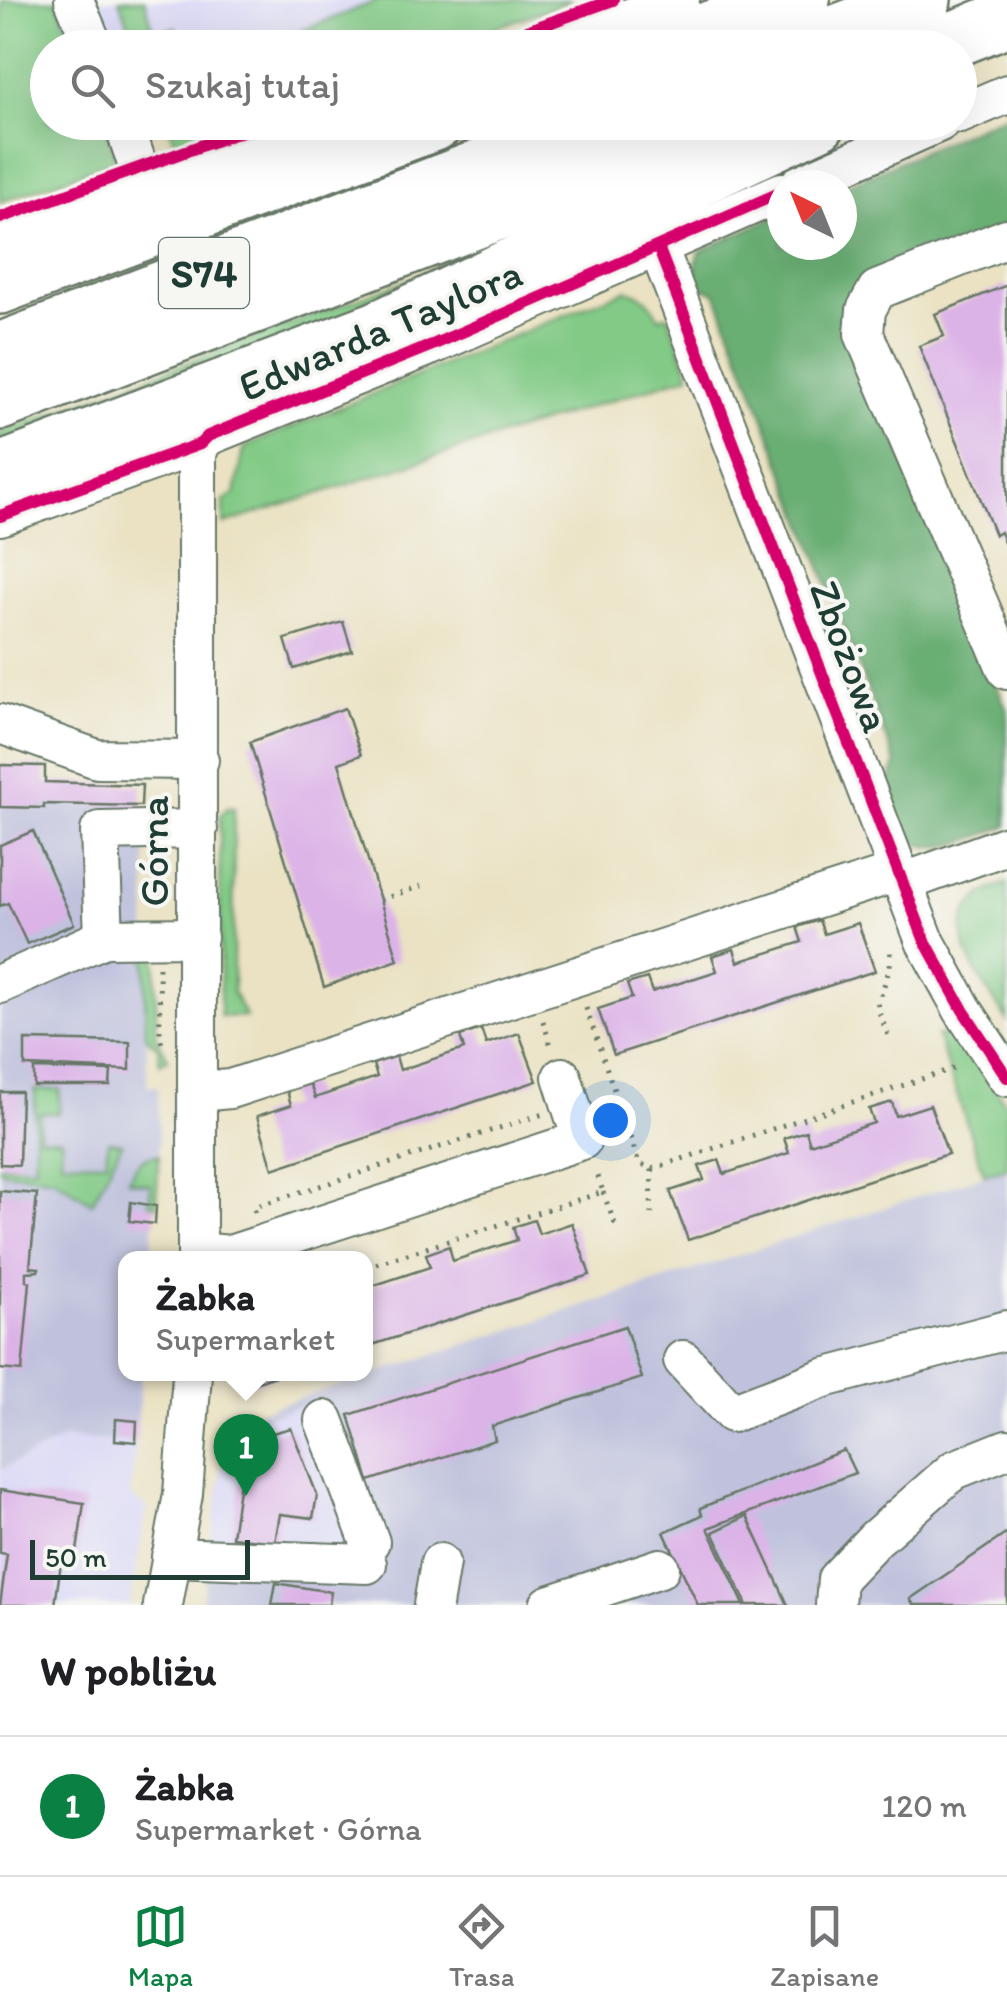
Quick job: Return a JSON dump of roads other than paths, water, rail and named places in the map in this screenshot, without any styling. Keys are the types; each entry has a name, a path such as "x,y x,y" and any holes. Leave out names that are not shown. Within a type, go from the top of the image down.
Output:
{"highway":[{"path":"708,30 802,0"},
{"path":"845,30 923,0"},
{"path":"977,30 1007,18"},
{"path":"977,47 1007,32"},
{"path":"0,286 388,140"},
{"name":"S74","path":"0,351 551,140"},
{"name":"S74","path":"0,402 687,140"},
{"path":"0,472 378,329 780,140"}],"street":[{"path":"74,0 86,30"},
{"path":"596,30 680,0"},
{"path":"977,107 1007,94"},
{"path":"129,140 146,190"},
{"path":"0,242 286,140"},
{"path":"833,170 900,140"},
{"name":"Edwarda Taylora","path":"0,516 200,444 208,436 430,346 767,199"},
{"path":"1007,238 877,290 866,310 864,334 1007,670"},
{"name":"Zbożowa","path":"658,247 925,941 1000,1066"},
{"name":"Górna","path":"198,1251 200,444"},
{"path":"0,724 97,759 198,760"},
{"path":"104,938 100,832 198,829"},
{"path":"198,1092 230,1090 1007,844"},
{"path":"0,984 104,938 198,937"},
{"path":"242,1251 582,1140 562,1077"},
{"path":"682,1360 732,1413 824,1378 1007,1330"},
{"path":"162,1605 182,1494 191,1381"},
{"path":"171,1557 369,1553 324,1420"},
{"path":"835,1605 837,1579 875,1539 954,1470 1007,1448"},
{"path":"433,1605 440,1563"},
{"path":"549,1605 660,1568"}],"place":[{"name":"Żabka","path":"246,1496"}]}
